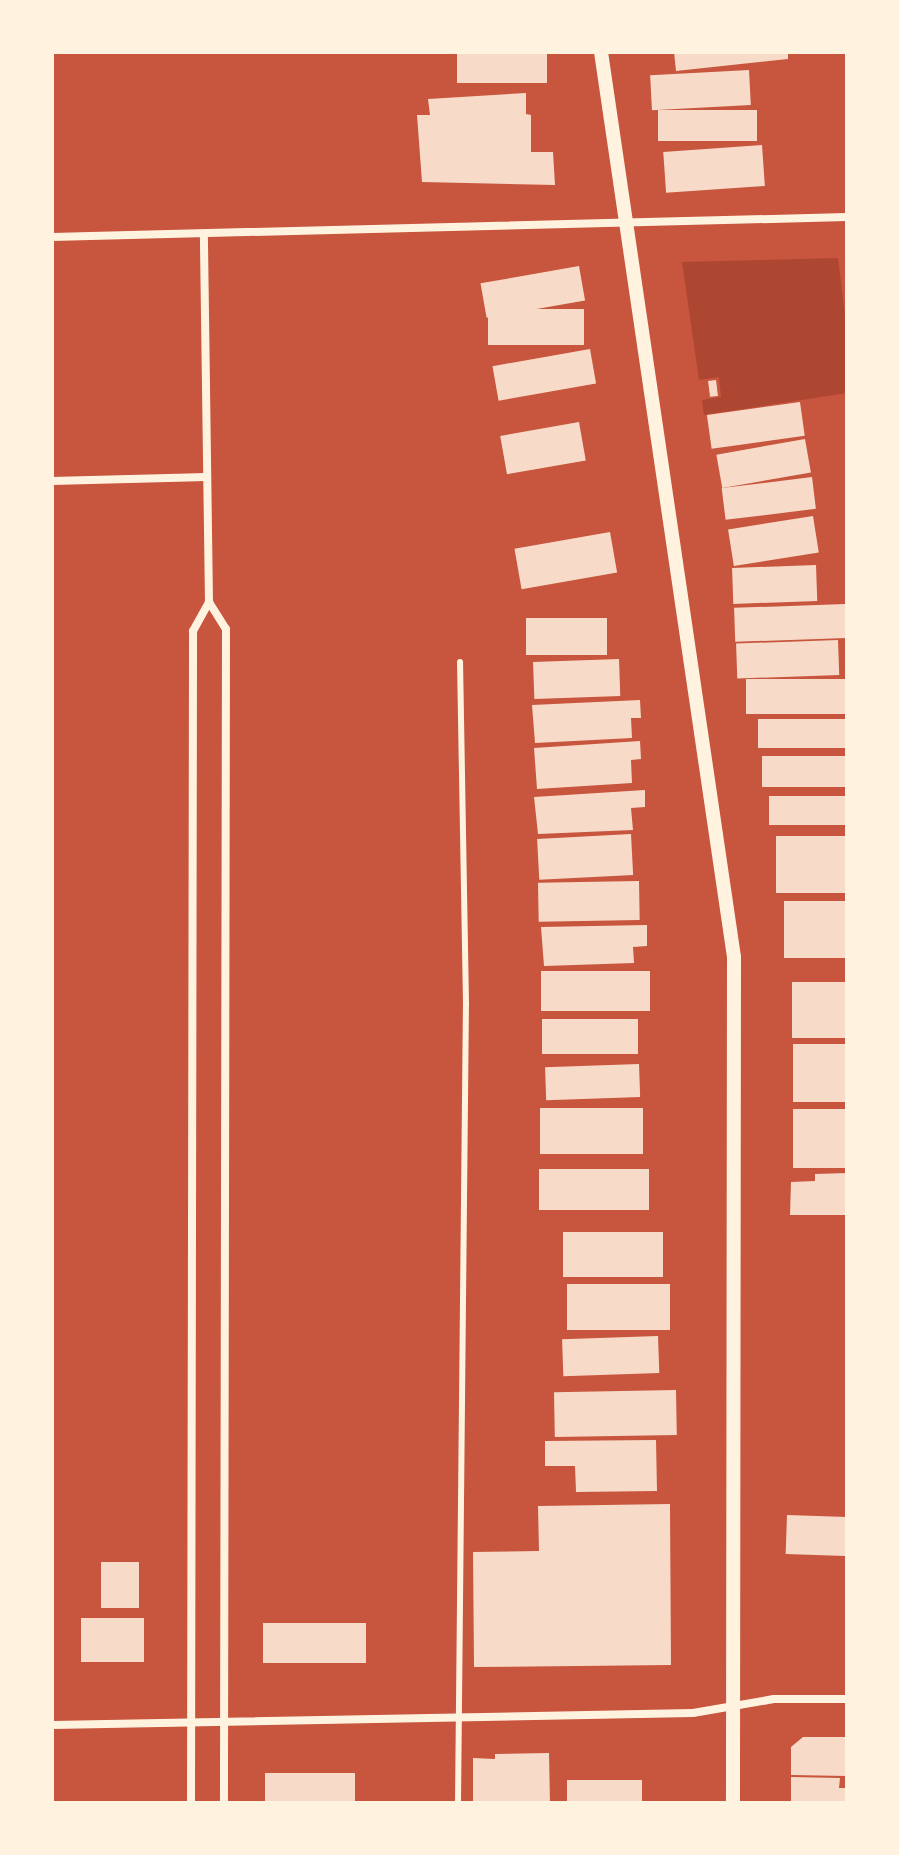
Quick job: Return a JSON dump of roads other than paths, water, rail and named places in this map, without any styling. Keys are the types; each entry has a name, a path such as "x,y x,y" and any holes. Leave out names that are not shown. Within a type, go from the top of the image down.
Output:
{"street":[{"path":"601,52 734,957 733,1803"},
{"path":"52,237 847,217"},
{"path":"191,1803 193,631 209,602 204,234"},
{"path":"52,481 207,477"},
{"path":"209,602 226,629 224,1803"},
{"path":"52,1725 693,1713 774,1699 847,1699"}],"lane":[{"path":"458,1803 466,1004 460,662"}]}
